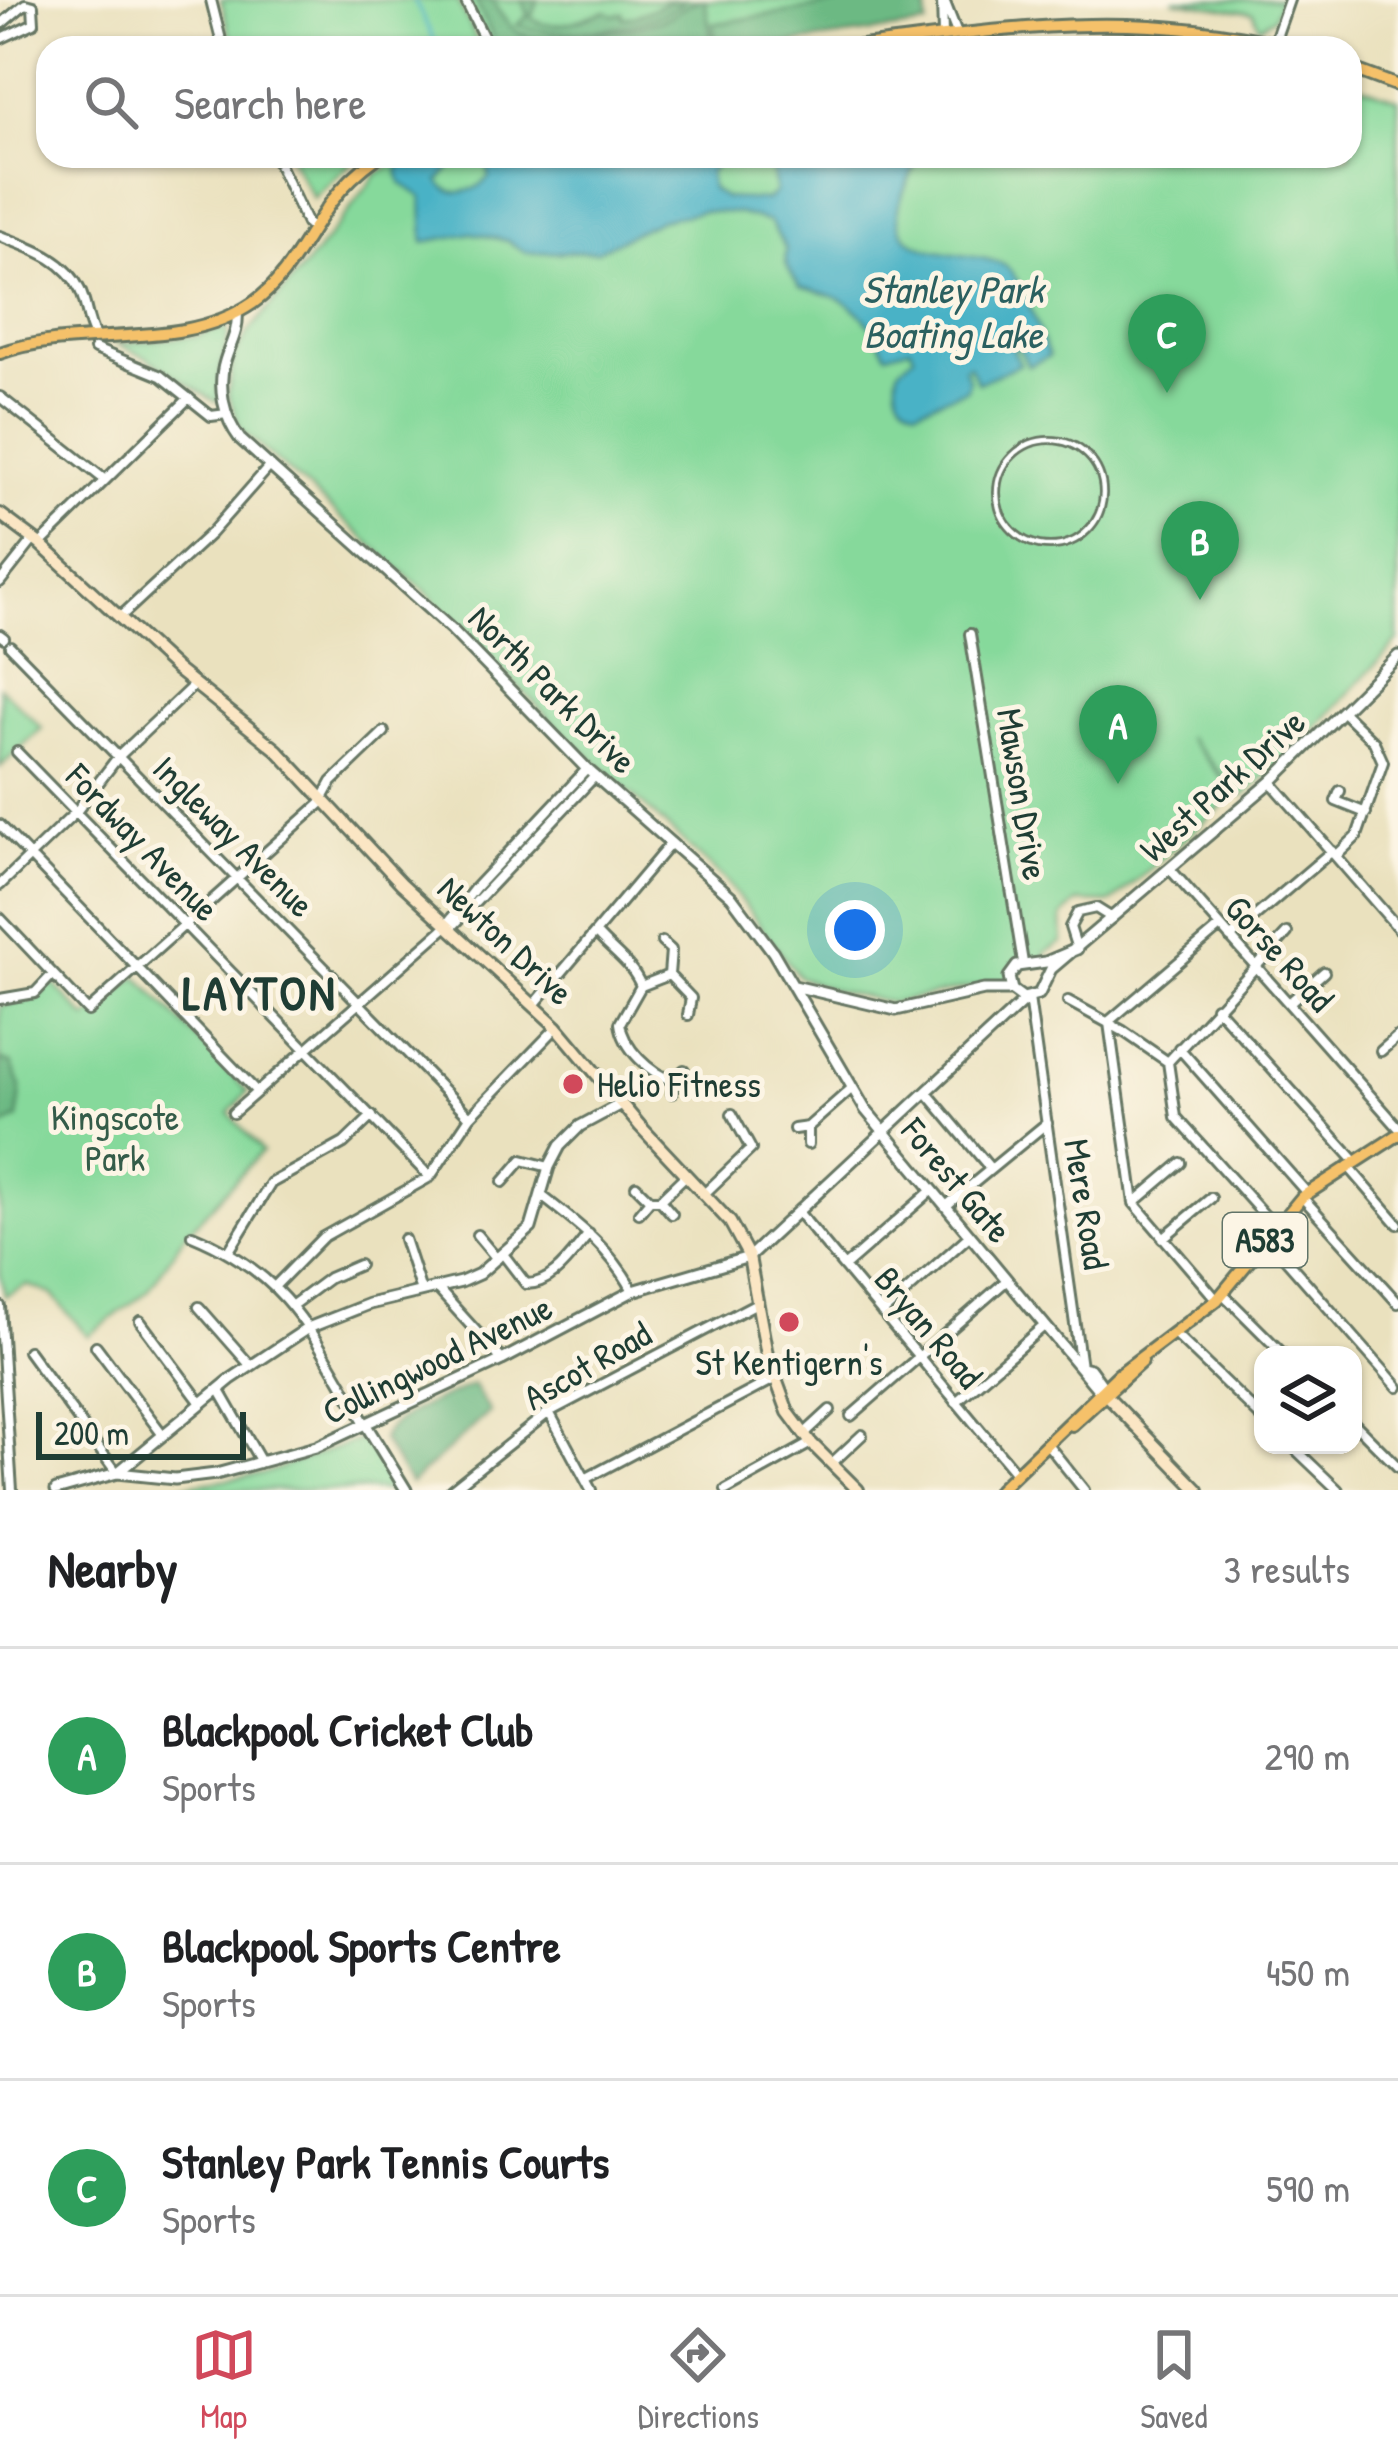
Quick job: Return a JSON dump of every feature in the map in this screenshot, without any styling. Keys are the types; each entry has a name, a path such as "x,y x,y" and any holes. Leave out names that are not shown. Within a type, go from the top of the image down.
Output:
{"main road":[{"path":"936,36 1083,22 1136,23 1240,36"},
{"path":"1362,72 1398,86"},
{"path":"95,342 186,328 237,312 277,281 329,204 364,168"},
{"name":"North Park Drive","path":"0,353 45,341 79,338 95,342"},
{"name":"Newton Drive","path":"0,514 277,750 446,926 557,1027 705,1193 742,1238 774,1379 788,1412 858,1490"},
{"name":"A583","path":"1000,1490 1104,1392 1220,1297 1305,1195 1398,1131"},
{"path":"1104,1392 1198,1490"}],"street":[{"path":"211,0 220,36"},
{"path":"465,0 483,36"},
{"path":"943,0 957,33"},
{"path":"943,0 944,35"},
{"path":"1276,36 1289,0"},
{"path":"0,25 25,4 33,6 34,23 0,39"},
{"path":"281,168 307,224 314,227"},
{"path":"297,200 309,209 329,204"},
{"path":"0,236 61,265 80,289 95,342"},
{"path":"79,338 86,310"},
{"path":"227,415 221,380 238,326 237,312"},
{"name":"North Park Drive","path":"95,342 142,366 211,416 227,415 234,431 269,467 363,546 591,773 732,897 794,986"},
{"path":"0,398 105,480"},
{"path":"0,582 189,398"},
{"path":"1055,440 1072,444 1093,460 1099,472 1103,485 1100,513 1094,525 1072,543 1059,547 1032,544 1016,535 1000,514 1000,474 1029,444 1055,440"},
{"path":"119,618 211,533 269,467"},
{"name":"Mawson Drive","path":"970,634 1028,964"},
{"name":"Ingleway Avenue","path":"5,640 470,1117"},
{"name":"West Park Drive","path":"1044,981 1051,969 1271,782 1398,656"},
{"path":"0,885 76,812 118,757 195,684"},
{"path":"1230,938 1358,836 1383,771 1381,752 1342,712"},
{"path":"0,918 88,1011 323,799 332,782 383,732"},
{"name":"Fordway Avenue","path":"17,752 430,1177"},
{"path":"233,1113 446,926 453,926 591,773"},
{"path":"1271,782 1398,928"},
{"path":"1340,791 1336,801 1366,813"},
{"path":"0,825 257,1092"},
{"path":"535,1005 671,843"},
{"name":"Gorse Road","path":"1170,869 1398,1131"},
{"path":"1078,949 1070,927 1078,912 1096,908 1114,919"},
{"path":"1108,1022 1220,927"},
{"path":"596,933 614,955 631,965 641,986"},
{"path":"1287,933 1168,1062 1176,1117 1398,1387"},
{"path":"661,943 671,950 669,975"},
{"name":"West Park Drive","path":"1028,964 1078,949"},
{"path":"749,1257 1001,1021 1027,998 1039,994 1044,981 1041,970 1028,964 984,990 896,1010 794,986"},
{"path":"1289,1004 1324,972"},
{"path":"0,1000 35,993 53,974"},
{"path":"669,975 641,986 619,1029 653,1074 674,1081"},
{"path":"669,975 694,996 688,1016"},
{"path":"1001,1021 1013,992 1010,977"},
{"name":"Forest Gate","path":"794,986 851,1089 883,1132 1082,1367"},
{"path":"984,990 1027,998"},
{"name":"Mere Road","path":"1027,998 1082,1367"},
{"path":"1068,1001 1168,1062"},
{"path":"1216,1007 1398,1224"},
{"path":"1108,1022 1134,1202 1220,1297 1275,1346"},
{"path":"275,1286 323,1237 430,1177 470,1117 557,1027"},
{"path":"1381,1051 1398,1036"},
{"path":"1179,1048 1398,1303"},
{"path":"673,1094 674,1081 684,1070"},
{"path":"794,1129 808,1127 851,1089"},
{"path":"926,1093 990,1168"},
{"path":"56,1490 117,1473 250,1365 308,1328 369,1304 471,1279 531,1228 549,1167 574,1130 621,1104"},
{"path":"705,1193 751,1149 732,1114"},
{"path":"229,1251 271,1183 344,1143 372,1116"},
{"path":"945,1208 1047,1124"},
{"path":"808,1127 808,1144"},
{"path":"503,1182 522,1160 549,1167"},
{"path":"1134,1202 1180,1162"},
{"path":"639,1213 687,1174"},
{"path":"636,1186 672,1214"},
{"path":"844,1267 931,1191"},
{"path":"542,1196 620,1265 633,1292"},
{"path":"1163,1238 1211,1198"},
{"name":"Bryan Road","path":"799,1213 1017,1474"},
{"path":"477,1235 526,1284 536,1284 551,1276 589,1234"},
{"path":"192,1235 229,1251 294,1304 406,1490"},
{"path":"882,1312 969,1236"},
{"path":"404,1239 421,1291"},
{"name":"Collingwood Avenue","path":"117,1473 172,1485 316,1447 633,1292 749,1257"},
{"path":"294,1304 329,1278 359,1265"},
{"path":"851,1416 1006,1281"},
{"path":"437,1288 502,1360"},
{"name":"Ascot Road","path":"452,1490 549,1412 759,1302"},
{"path":"0,1306 12,1490"},
{"path":"199,1306 250,1365"},
{"path":"140,1322 201,1403"},
{"path":"956,1402 1044,1326"},
{"path":"1175,1334 1254,1409"},
{"path":"96,1346 163,1436"},
{"path":"28,1351 117,1473"},
{"path":"1082,1367 1090,1369 1104,1392"},
{"path":"585,1480 774,1379"},
{"path":"219,1389 262,1464"},
{"path":"726,1490 807,1438 830,1410"},
{"path":"549,1412 590,1490"},
{"path":"1362,1432 1398,1467"},
{"path":"832,1463 862,1435"},
{"path":"1048,1445 1084,1490"},
{"path":"140,1475 150,1447"},
{"path":"1300,1454 1337,1490"}],"green space":[{"path":"221,0 457,0 475,36 230,36"},
{"path":"465,0 878,0 789,36 483,36"},
{"path":"475,0 492,0 515,30 536,36 492,36"},
{"path":"521,0 538,0 532,18 558,25 606,11 623,13 624,18 685,0 629,25 554,32 517,25 529,15"},
{"path":"705,0 711,36 566,36 633,28"},
{"path":"860,0 926,0 927,25 847,36 715,36 713,24"},
{"path":"1173,0 1280,0 1274,17 1260,27 1253,13"},
{"path":"1362,86 1398,99 1398,641 1299,746 1243,797 1187,737 1236,794 1111,903 1078,902 1062,917 1063,942 1045,953 1046,959 1017,962 1007,986 993,983 892,1003 799,977 726,881 553,722 425,591 241,430 228,394 234,356 377,174 387,168 1362,168"},
{"path":"296,168 346,168 313,198"},
{"path":"227,327 216,402 146,357 116,344 196,336"},
{"path":"0,687 42,728 0,767"},
{"name":"Kingscote Park","path":"137,976 248,1092 229,1113 262,1151 184,1236 148,1291 88,1336 51,1294 27,1285 5,1296 0,1272 0,1006 37,998 52,982 87,1019"},
{"path":"0,1060 11,1063 21,1087 18,1118 0,1128"},
{"path":"473,1385 490,1412 410,1484 382,1440 387,1431 421,1407"},
{"path":"364,1438 397,1487 393,1490 177,1490 263,1474"}],"water":[{"name":"Stanley Park Boating Lake","path":"450,168 439,181 457,192 484,182 488,168 713,168 709,173 711,189 725,198 767,200 775,193 772,168 913,168 898,209 900,227 908,239 921,247 1005,266 1023,293 1049,356 1028,366 1018,346 1013,349 1020,364 978,383 969,365 964,368 967,389 917,409 902,399 897,383 898,370 914,355 911,347 887,354 854,308 800,287 770,222 737,213 702,211 660,220 597,251 526,253 508,241 472,233 424,242 422,197 401,183 398,169"}],"waterway":[{"path":"414,0 432,36"}],"place":[{"name":"Stanley Park Tennis Courts","path":"1167,393"},
{"name":"Blackpool Sports Centre","path":"1200,600"},
{"name":"Blackpool Cricket Club","path":"1118,784"},
{"name":"Helio Fitness","path":"573,1084"},
{"name":"St Kentigern's","path":"789,1322"}],"district":[{"name":"LAYTON","path":"260,993"}]}
